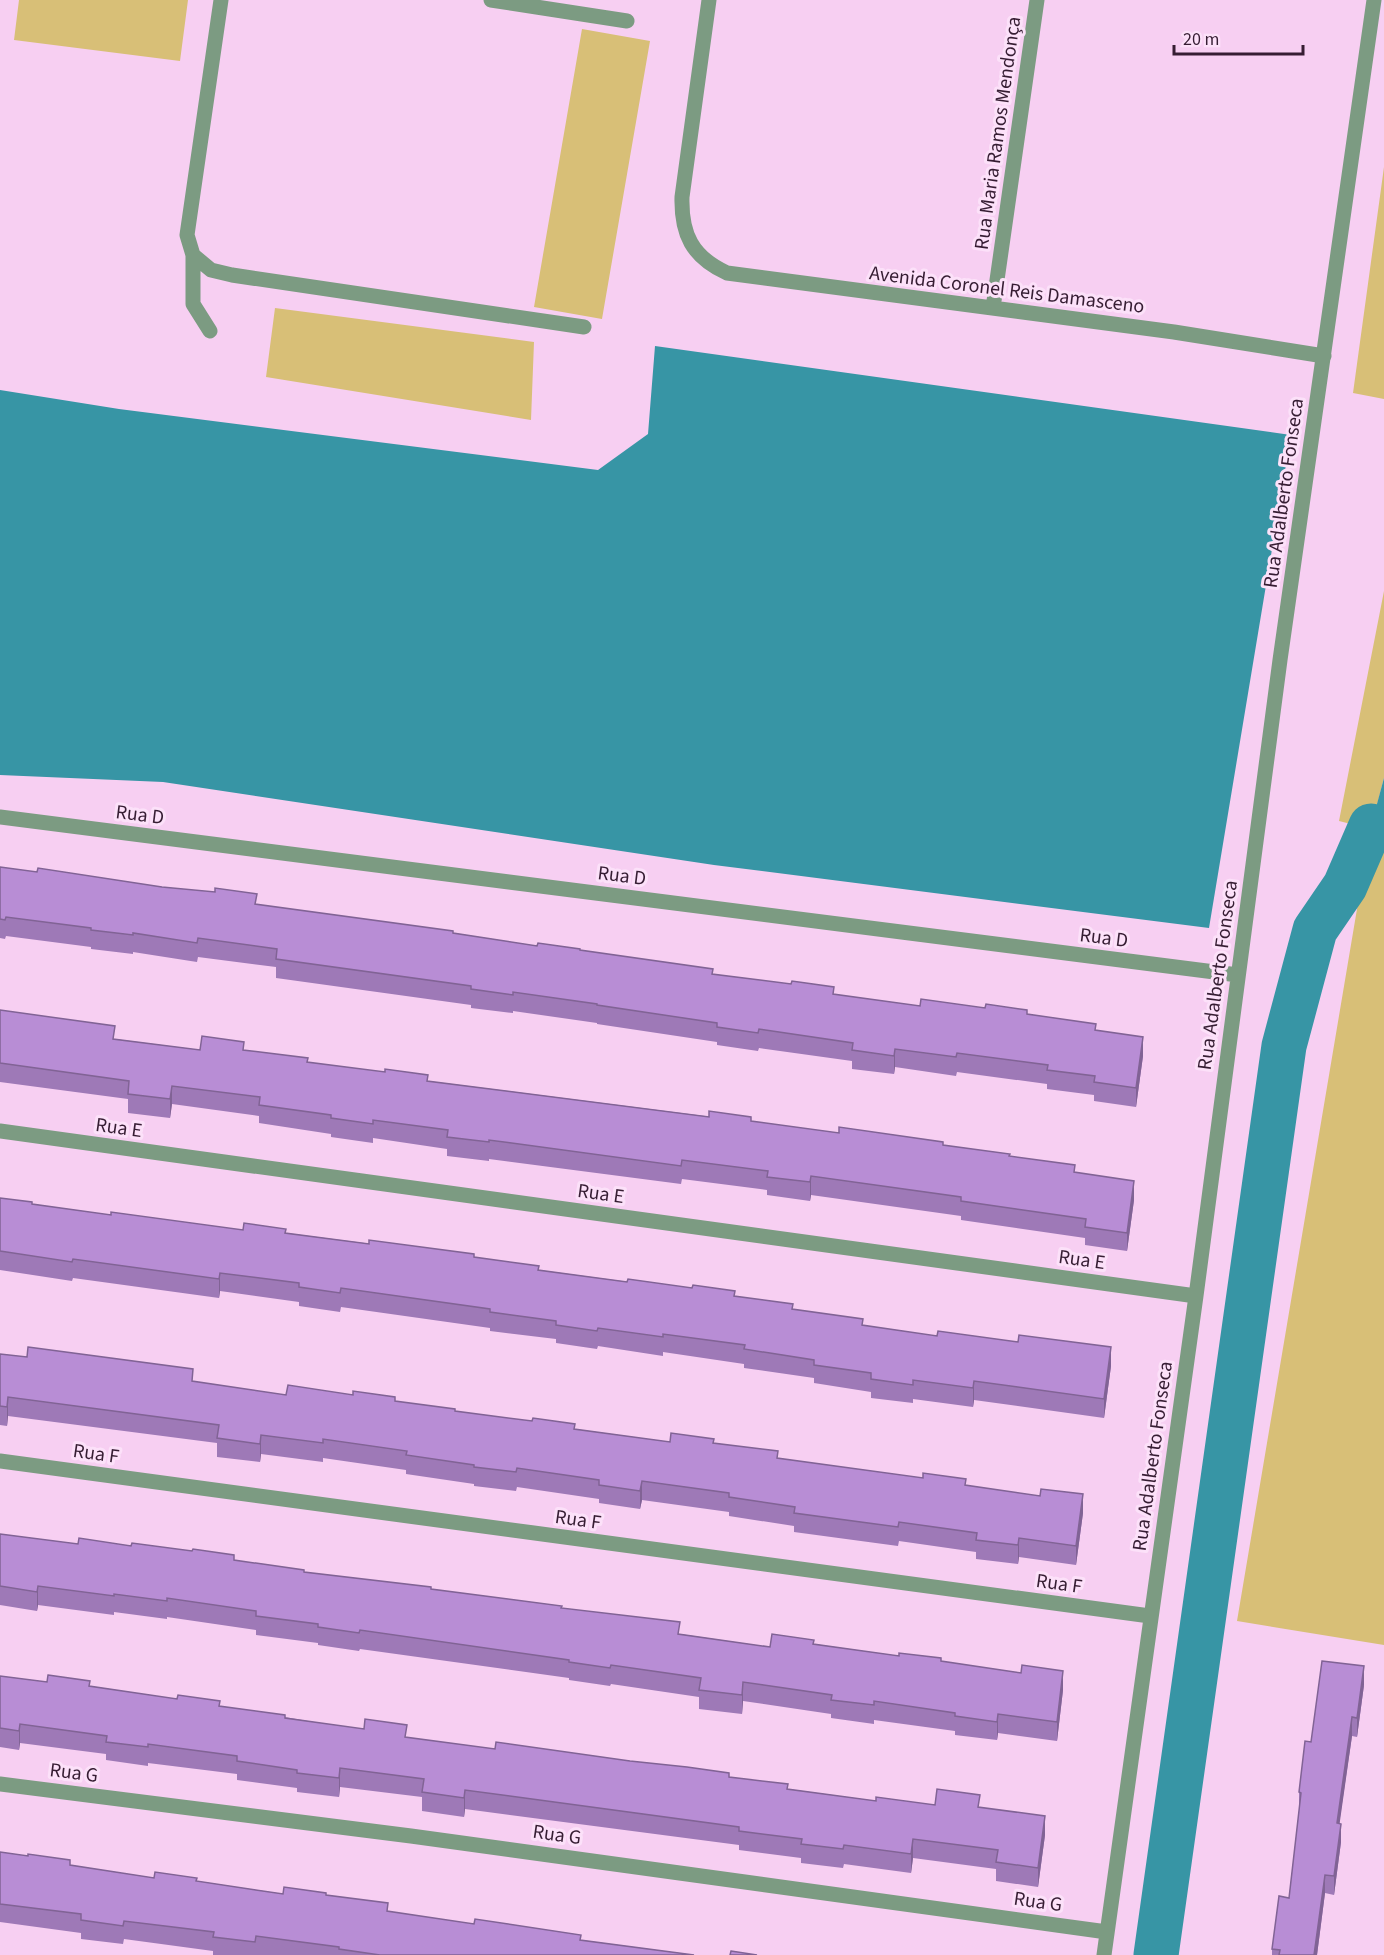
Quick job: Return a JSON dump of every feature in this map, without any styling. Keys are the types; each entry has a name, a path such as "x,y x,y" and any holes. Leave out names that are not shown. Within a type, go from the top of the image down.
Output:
{"street":[{"path":"210,331 193,304 193,255 187,235 221,0"},
{"path":"491,0 627,21"},
{"name":"Avenida Coronel Reis Damasceno","path":"710,0 681,216 685,234 693,248 715,268 727,273 1174,332 1324,356"},
{"name":"Rua Maria Ramos Mendonça","path":"993,308 1037,0"},
{"name":"Rua Adalberto Fonseca","path":"1104,1955 1196,1296 1280,660 1374,0"},
{"path":"193,255 211,270 232,275 584,327"},
{"name":"Rua D","path":"0,817 1238,975"},
{"name":"Rua E","path":"0,1131 1196,1296"},
{"name":"Rua F","path":"0,1461 1150,1616"},
{"name":"Rua G","path":"0,1784 435,1839 1107,1932"}],"shaded area":[{"path":"19,0 188,0 180,61 14,40"},
{"path":"582,29 650,41 602,319 534,307"},
{"path":"1384,167 1384,399 1353,393"},
{"path":"275,308 534,342 531,420 266,377"},
{"path":"1384,591 1384,778 1373,820 1355,825 1339,821"},
{"path":"1371,826 1384,829 1384,1645 1237,1621"}],"water":[{"path":"655,346 1291,435 1209,928 714,865 163,782 0,775 0,390 119,409 598,470 648,434"},
{"path":"1384,778 1384,829 1371,826"}],"building":[{"path":"0,867 37,872 38,868 162,887 215,892 215,888 257,894 255,904 453,931 453,933 537,946 538,943 713,969 712,974 834,987 833,994 920,1006 921,999 985,1008 986,1004 1027,1010 1027,1014 1096,1024 1095,1030 1143,1037 1136,1088 1094,1082 1095,1076 1047,1070 1048,1065 957,1053 956,1057 895,1049 894,1056 852,1050 853,1043 759,1029 758,1033 717,1027 717,1023 597,1004 513,992 513,995 471,989 471,986 276,959 277,949 198,938 197,943 6,917 5,920 0,919"},
{"path":"0,1010 115,1026 113,1039 200,1050 202,1036 244,1042 243,1050 308,1058 307,1062 428,1075 427,1081 709,1117 709,1111 751,1117 751,1121 839,1133 839,1127 1075,1165 1074,1172 1134,1181 1127,1233 1085,1227 1086,1219 961,1201 961,1197 811,1176 810,1182 767,1177 768,1171 682,1160 681,1166 489,1140 489,1142 447,1137 448,1130 373,1120 373,1124 331,1118 331,1115 259,1105 260,1097 172,1086 170,1099 128,1094 129,1081 0,1063"},
{"path":"0,1198 111,1215 111,1212 243,1230 244,1223 286,1229 285,1233 369,1244 369,1240 474,1254 474,1257 539,1266 538,1270 627,1282 628,1279 692,1288 693,1285 735,1291 734,1296 793,1304 792,1309 863,1319 862,1325 937,1336 938,1331 1018,1342 1019,1335 1111,1347 1104,1399 974,1381 973,1388 913,1380 913,1385 871,1379 871,1373 814,1365 814,1360 744,1349 745,1345 663,1334 663,1337 598,1328 597,1331 556,1325 556,1321 490,1312 490,1309 341,1288 340,1293 299,1287 299,1283 220,1273 219,1279 0,1251"},
{"path":"28,1347 193,1369 192,1381 286,1395 288,1385 353,1395 353,1391 395,1397 395,1401 455,1409 455,1411 575,1424 574,1429 670,1442 671,1433 714,1439 713,1443 778,1451 777,1458 923,1478 923,1473 966,1479 965,1485 1040,1496 1041,1489 1083,1494 1076,1546 1019,1538 1018,1545 976,1540 977,1533 899,1522 898,1527 794,1513 795,1507 729,1497 729,1493 642,1481 640,1491 599,1485 599,1480 517,1468 516,1472 474,1467 474,1465 406,1455 407,1451 323,1439 323,1443 261,1435 260,1444 217,1438 219,1425 8,1397 7,1407 0,1406 0,1354 27,1357"},
{"path":"0,1534 78,1544 79,1538 131,1546 132,1543 234,1555 234,1560 304,1570 304,1572 431,1587 431,1589 562,1606 561,1608 680,1622 678,1634 770,1647 772,1634 814,1640 813,1644 899,1656 899,1653 941,1658 941,1661 1021,1673 1022,1665 1063,1671 1057,1722 998,1714 997,1722 955,1716 955,1713 874,1701 874,1705 831,1700 832,1695 743,1682 742,1695 699,1690 701,1678 611,1665 610,1668 360,1630 359,1633 318,1627 318,1624 256,1616 256,1611 167,1598 167,1601 38,1586 37,1592 0,1586"},
{"path":"1322,1661 1364,1666 1357,1718 1352,1717 1337,1823 1341,1824 1334,1876 1325,1875 1314,1955 1279,1955 1280,1950 1272,1949 1279,1896 1289,1898 1305,1741 1311,1742"},
{"path":"48,1675 90,1681 89,1686 177,1699 178,1695 220,1701 219,1706 285,1715 285,1718 364,1729 365,1719 407,1725 405,1737 495,1749 496,1742 687,1767 729,1773 729,1777 788,1784 787,1789 876,1801 876,1797 935,1805 937,1789 980,1795 978,1807 1045,1816 1038,1868 996,1862 998,1850 913,1839 911,1854 844,1845 843,1849 801,1844 802,1839 739,1831 739,1827 465,1790 464,1798 422,1792 424,1779 340,1768 339,1778 297,1773 297,1770 237,1761 237,1756 148,1744 148,1747 106,1742 107,1736 20,1724 19,1731 0,1728 0,1676 47,1682"},
{"path":"0,1852 70,1860 70,1865 154,1878 155,1872 197,1878 196,1881 283,1894 284,1887 326,1893 326,1895 388,1903 387,1911 474,1924 475,1919 581,1935 580,1940 694,1955 380,1955 256,1936 255,1942 213,1937 214,1932 124,1921 123,1926 81,1920 81,1914 0,1904"},
{"path":"731,1951 757,1955 730,1955"}],"waterway":[{"path":"1156,1955 1284,1046 1315,930 1345,886 1371,826"}]}
